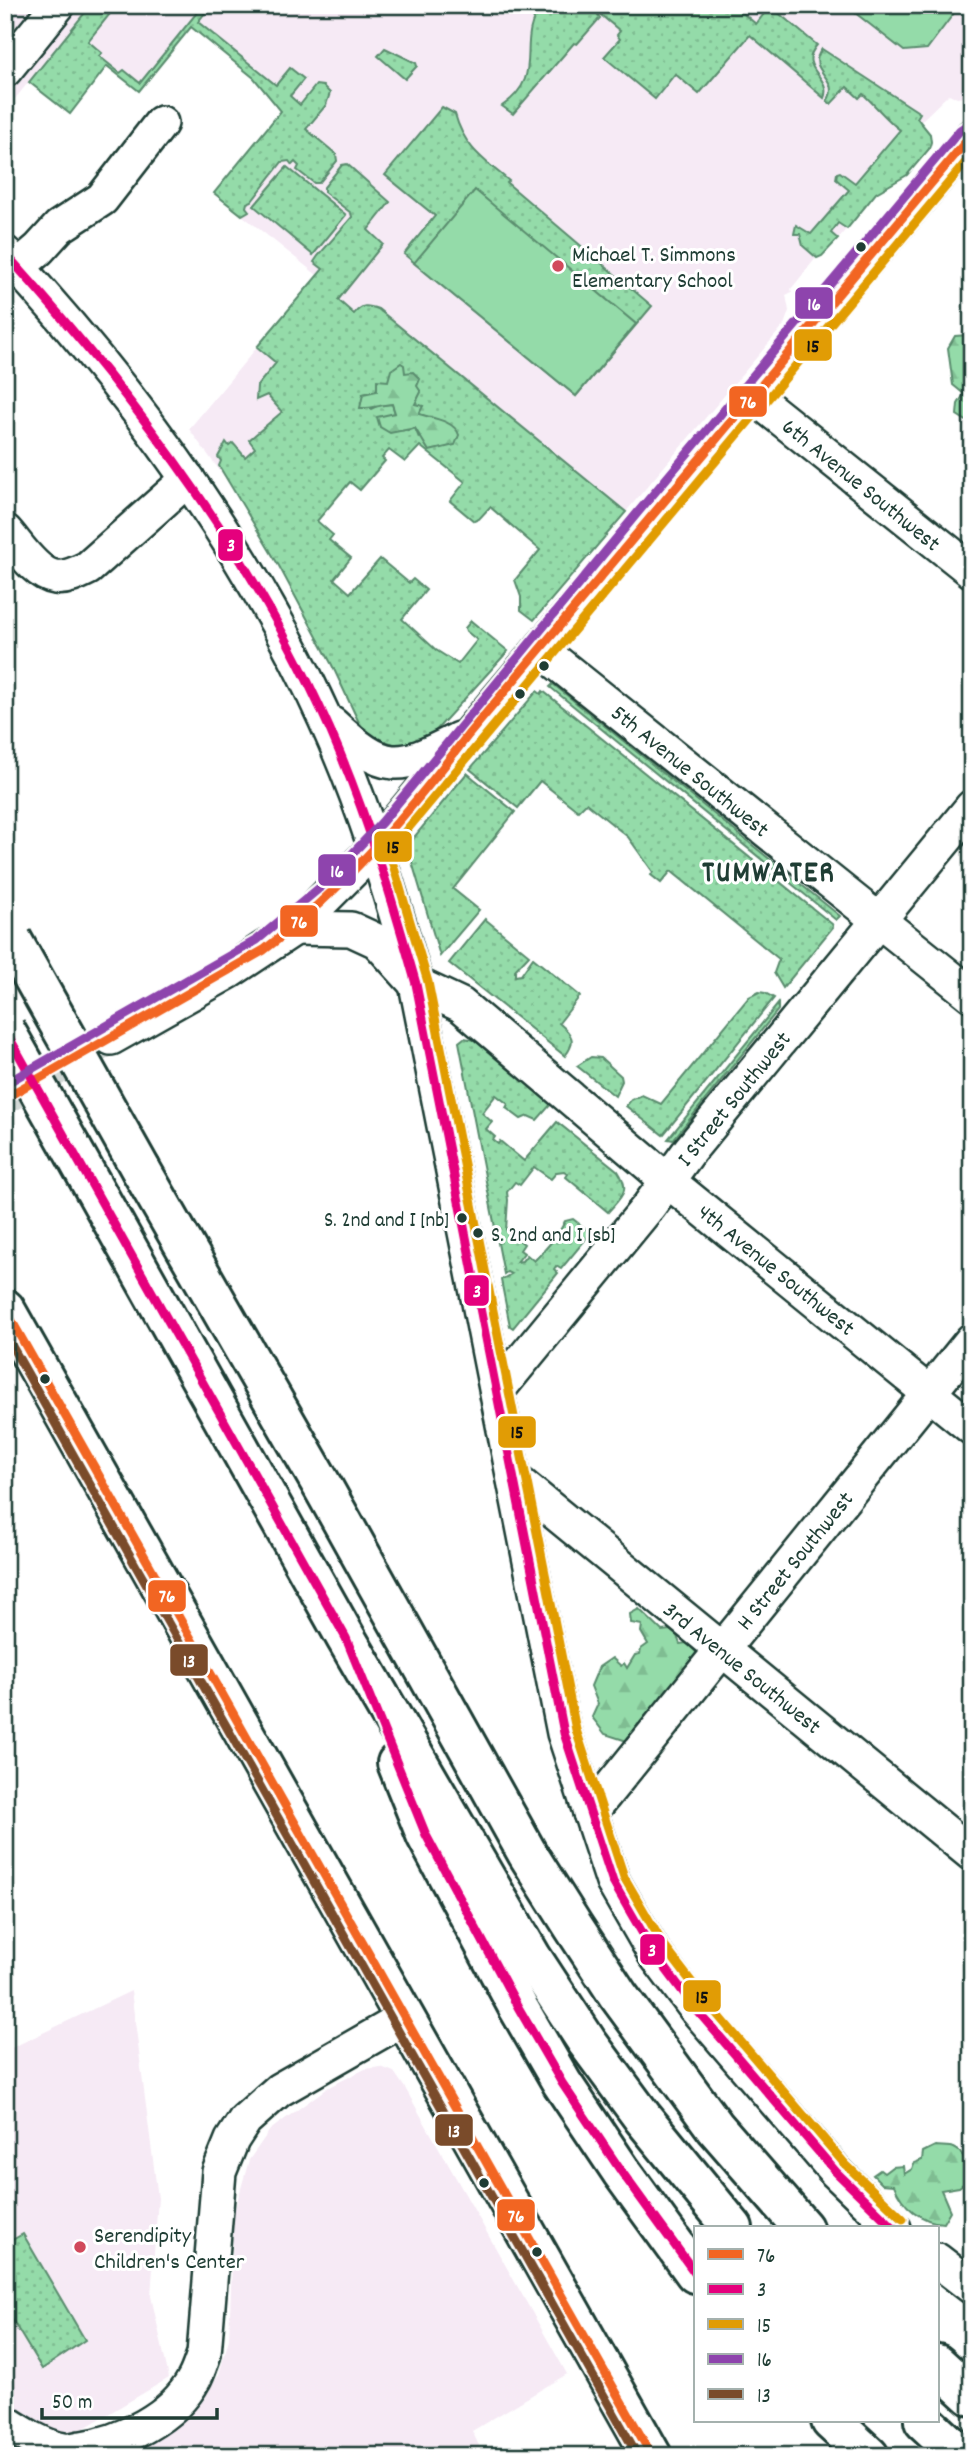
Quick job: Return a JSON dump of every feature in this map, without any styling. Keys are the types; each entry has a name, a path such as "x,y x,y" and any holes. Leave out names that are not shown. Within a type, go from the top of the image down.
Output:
{"main road":[{"path":"8,934 547,1884 618,1995 715,2127 801,2226"},
{"path":"5,1030 346,1638 532,1958 643,2118 731,2226"},
{"path":"5,1309 652,2456"},
{"path":"346,1638 426,1835 518,2007 562,2082 621,2171 694,2272"},
{"path":"939,2366 972,2396"},
{"path":"832,2422 869,2456"},
{"path":"925,2422 962,2456"}],"street":[{"path":"5,70 58,5"},
{"path":"161,123 102,199 59,227 39,250 11,260 105,368 188,479 237,554 271,611 325,718 375,848 416,985 564,1733 613,1882 654,1953 696,2008 836,2172 892,2226"},
{"path":"111,1038 230,971 295,928 375,848 971,138"},
{"name":"6th Avenue Southwest","path":"753,396 972,571"},
{"path":"5,531 37,568 54,577 71,576 88,568 188,479"},
{"name":"5th Avenue Southwest","path":"541,650 972,995"},
{"path":"325,718 356,747 373,758 387,762 405,763 422,758 468,735"},
{"name":"I Street Southwest","path":"497,1391 668,1181 690,1150 972,807"},
{"path":"295,928 351,929 377,941 416,985"},
{"name":"4th Avenue Southwest","path":"416,985 461,1005 668,1181 972,1428"},
{"name":"H Street Southwest","path":"590,1813 972,1340"},
{"name":"3rd Avenue Southwest","path":"514,1479 972,1854"},
{"path":"5,2422 27,2436 65,2450 99,2446 128,2436 152,2423 193,2381 204,2354 219,2172 232,2140 246,2120 279,2090 405,2018"},
{"path":"939,2262 972,2287"}],"shaded area":[{"name":"Michael T. Simmons Elementary School","path":"5,5 972,5 972,96 957,98 949,94 921,121 930,134 929,149 907,175 876,193 838,239 822,256 816,258 791,289 792,292 786,295 789,311 784,325 602,540 340,353 234,490 189,429 317,275 214,193 281,111 254,78 191,27 139,91 67,35 5,111"},
{"name":"Serendipity Children's Center","path":"131,1991 158,2198 151,2296 169,2378 37,2456 5,2410 5,2051"},
{"path":"381,2067 394,2072 405,2088 567,2374 472,2431 484,2456 121,2456 137,2452 196,2407 219,2374 229,2339 234,2213 249,2160 270,2130 327,2088 365,2069"}],"green space":[{"path":"91,5 117,5 88,41 102,53 99,56 120,73 124,70 140,83 203,5 211,5 198,22 276,85 290,68 304,79 290,96 300,105 316,85 323,86 330,93 326,105 306,129 336,154 337,161 319,183 314,183 297,170 299,166 295,162 292,165 289,161 282,162 252,201 247,203 249,211 242,215 214,193 281,111 254,78 191,27 139,91 107,66 70,114 29,82"},
{"path":"542,5 607,5 598,15 600,18 577,44 574,43 513,114 502,106 516,94 524,82 530,32"},
{"path":"609,5 733,5 756,24 770,6 817,45 810,60 824,84 824,98 750,35 699,94 675,74 655,99 604,57 620,39 617,35 620,31 601,15"},
{"path":"845,5 960,5 927,49 904,51"},
{"path":"385,48 416,63 417,66 405,79 378,56"},
{"path":"822,49 920,113 917,118 930,134 931,142 929,149 907,175 876,193 847,229 838,223 831,233 838,239 817,258 803,246 800,234 794,234 796,225 811,234 849,190 836,179 837,173 840,172 855,183 900,130 863,94 859,98 847,87 831,104 827,101 831,93 830,86 817,63"},
{"path":"442,107 455,114 469,144 509,181 507,183 652,306 576,396 404,254 435,216 385,175"},
{"path":"347,164 390,202 368,230 383,244 338,300 354,314 365,306 378,309 626,512 534,620 521,610 521,597 515,580 540,550 490,507 474,521 450,501 465,482 420,446 405,462 389,450 382,458 385,461 360,490 350,482 317,521 333,535 329,540 351,558 334,579 350,593 380,559 409,583 413,579 426,590 402,619 436,650 458,664 477,640 465,628 471,621 508,651 430,737 397,749 394,744 385,741 381,744 362,729 332,665 279,566 219,466 221,461 218,457 226,442 229,446 233,443 245,457 255,448 249,440 282,412 267,395 256,400 257,386 276,363 257,347 323,269 314,262 352,217 351,213 324,192 324,187 342,165","holes":["388,381 414,404 419,414 445,423 419,438 415,428 408,431 392,404 371,409 363,394 377,391"]},
{"path":"287,167 346,215 313,255 254,206"},
{"path":"475,190 636,324 576,396 414,263"},
{"path":"968,335 972,341 972,435 971,424 957,415 958,404 964,394 953,385 948,348 955,336"},
{"path":"401,363 405,373 413,372 420,379 417,386 421,392 415,404 423,406 419,414 453,426 459,435 455,445 429,451 415,428 390,433 380,427 377,417 395,413 392,404 360,408 363,394 377,391 377,380 388,381 391,370"},
{"path":"553,684 840,916 836,920 550,687"},
{"path":"537,691 541,694 543,691 832,924 833,927 783,988 774,973 779,959 671,871 661,883 651,875 653,872 628,837 586,803 578,811 540,781 518,808 470,769"},
{"path":"467,773 515,812 453,889 479,910 440,956 410,855 410,846 415,836"},
{"path":"485,919 529,955 515,970 515,976 521,975 533,958 580,996 559,1023 572,1042 565,1056 449,963"},
{"path":"759,992 774,998 663,1135 626,1106 631,1100 642,1095 661,1104 749,997"},
{"path":"778,1004 778,1010 673,1140 668,1139"},
{"path":"464,1038 475,1040 553,1102 537,1120 528,1116 521,1119 506,1108 508,1104 496,1095 482,1113 492,1122 486,1129 495,1137 493,1140 498,1144 500,1141 524,1161 557,1122 618,1171 624,1184 621,1197 608,1212 566,1177 568,1174 564,1171 557,1172 551,1179 534,1167 520,1185 515,1182 507,1192 506,1230 524,1244 520,1250 524,1253 517,1262 527,1255 534,1261 556,1237 565,1221 573,1219 591,1233 561,1269 556,1266 554,1269 558,1273 513,1328 510,1326 501,1280 511,1274 504,1274 459,1042"},
{"path":"591,1057 601,1058 621,1076 622,1081 615,1096 577,1066"},
{"path":"639,1609 662,1631 670,1630 677,1636 680,1644 687,1643 696,1652 695,1666 655,1727 638,1724 627,1741 605,1734 592,1717 598,1704 591,1686 599,1667 612,1658 621,1666 624,1663 627,1668 635,1655 640,1654 641,1649 648,1644 641,1632 642,1625 631,1623 630,1614"},
{"path":"935,2146 958,2150 966,2162 968,2172 967,2181 959,2187 941,2190 950,2211 943,2223 927,2220 913,2212 894,2185 882,2184 873,2175 880,2170 884,2173 892,2167 903,2166 904,2174 912,2169 914,2163 922,2160 923,2152"},
{"path":"23,2234 85,2340 42,2369 5,2308 5,2244"}],"tunnel":[{"path":"5,1098 111,1038"}],"transit line":[{"name":"16","path":"5,1084 257,940 323,885 382,822 639,511 960,130 972,126"},
{"name":"76","path":"5,1098 264,950 348,876 422,794 468,735 969,138"},
{"name":"15","path":"903,2219 845,2164 706,2001 664,1946 624,1877 576,1730 428,982 389,851 972,155"},
{"name":"3","path":"5,253 55,310 150,428 235,552 274,617 309,684 362,810 416,984 564,1733 613,1882 654,1953 696,2009 836,2172 892,2226"},
{"name":"3","path":"5,1030 346,1638 426,1835 518,2007 562,2083 621,2171 694,2272"},
{"name":"76","path":"5,1309 652,2456"},
{"name":"13","path":"5,1334 638,2456"}],"place":[{"name":"Michael T. Simmons Elementary School","path":"558,266"},
{"name":"S. 2nd and I [nb]","path":"462,1218"},
{"name":"S. 2nd and I [sb]","path":"478,1233"},
{"name":"Serendipity Children's Center","path":"80,2247"}],"district":[{"name":"TUMWATER","path":"769,871"}]}
